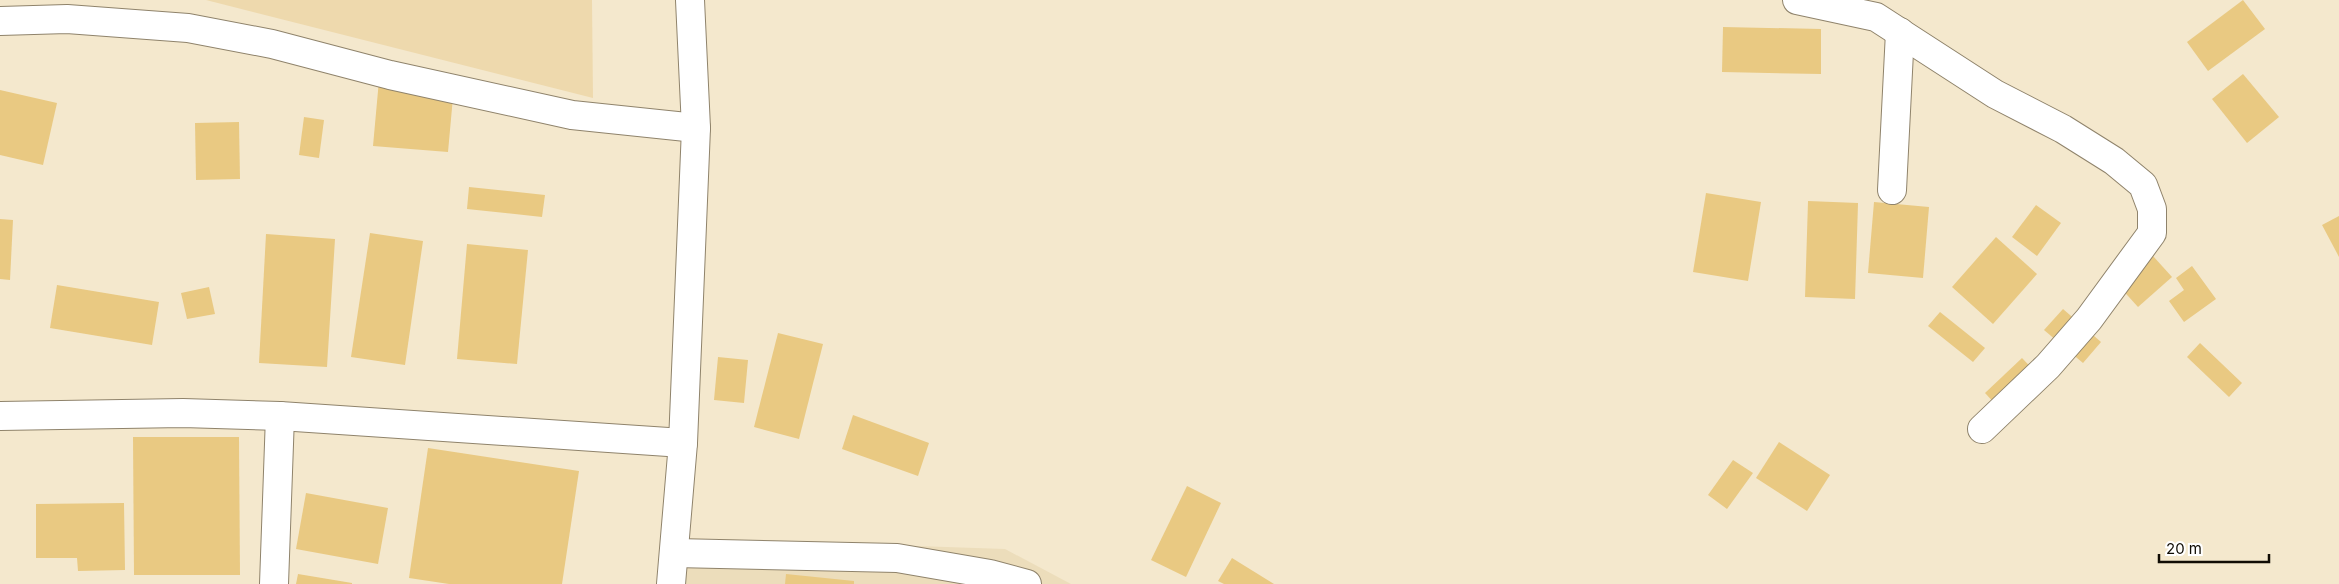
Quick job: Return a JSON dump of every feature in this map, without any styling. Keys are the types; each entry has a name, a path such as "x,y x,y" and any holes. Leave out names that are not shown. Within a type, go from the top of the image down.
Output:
{"street":[{"path":"671,584 683,443 696,128 690,0"},
{"path":"1798,0 1876,17 1995,94 2063,129 2114,161 2143,186 2152,209 2152,233 2088,319 2048,366 1982,429"},
{"path":"0,21 67,19 188,28 272,44 390,75 572,115 696,128"},
{"path":"1892,190 1900,32"},
{"path":"0,416 183,413 280,416 683,443"},
{"path":"274,584 280,416"},
{"path":"675,553 897,558 990,574 1027,584"}],"shaded area":[{"path":"206,0 592,0 593,98"},
{"path":"681,538 1005,549 1071,584 675,584"}],"building":[{"path":"2243,0 2265,29 2208,71 2187,42"},
{"path":"1723,27 1821,29 1821,74 1722,72"},
{"path":"2243,74 2279,117 2247,143 2212,99"},
{"path":"379,80 454,86 448,152 373,146"},
{"path":"0,90 57,103 43,165 0,155"},
{"path":"304,117 324,120 319,158 299,155"},
{"path":"239,122 240,179 196,180 195,123"},
{"path":"469,187 545,195 542,217 467,209"},
{"path":"1706,193 1761,202 1748,281 1693,272"},
{"path":"1808,201 1858,203 1855,299 1805,297"},
{"path":"1874,202 1929,207 1923,278 1868,273"},
{"path":"2036,205 2061,223 2037,256 2012,237"},
{"path":"2339,216 2339,257 2322,225"},
{"path":"0,219 13,220 10,280 0,279"},
{"path":"370,233 423,241 405,365 351,357"},
{"path":"266,234 335,239 327,367 259,363"},
{"path":"1996,237 2037,274 1993,324 1952,287"},
{"path":"467,244 528,250 517,364 457,359"},
{"path":"2153,256 2172,277 2138,307 2119,286"},
{"path":"2192,266 2216,299 2184,322 2169,301 2184,290 2176,278"},
{"path":"57,285 159,302 152,345 50,328"},
{"path":"209,287 215,314 187,319 181,293"},
{"path":"2063,309 2101,342 2083,363 2044,330"},
{"path":"1940,312 1985,348 1973,362 1928,326"},
{"path":"778,333 823,344 799,439 754,427"},
{"path":"2200,343 2242,383 2229,397 2187,357"},
{"path":"718,357 748,360 744,403 714,400"},
{"path":"2022,358 2048,385 2011,421 1985,393"},
{"path":"853,415 929,443 918,476 842,449"},
{"path":"133,437 239,437 240,575 134,575"},
{"path":"1779,442 1830,475 1807,511 1756,478"},
{"path":"428,448 579,471 562,584 449,584 409,578"},
{"path":"1733,460 1753,473 1727,509 1708,495"},
{"path":"1187,486 1221,503 1186,577 1151,560"},
{"path":"306,493 388,508 378,564 296,549"},
{"path":"124,503 125,570 78,571 77,558 36,558 36,504"},
{"path":"1232,558 1274,584 1224,584 1218,581"},
{"path":"298,574 352,583 352,584 296,584"},
{"path":"786,574 854,581 854,584 785,584"}]}
